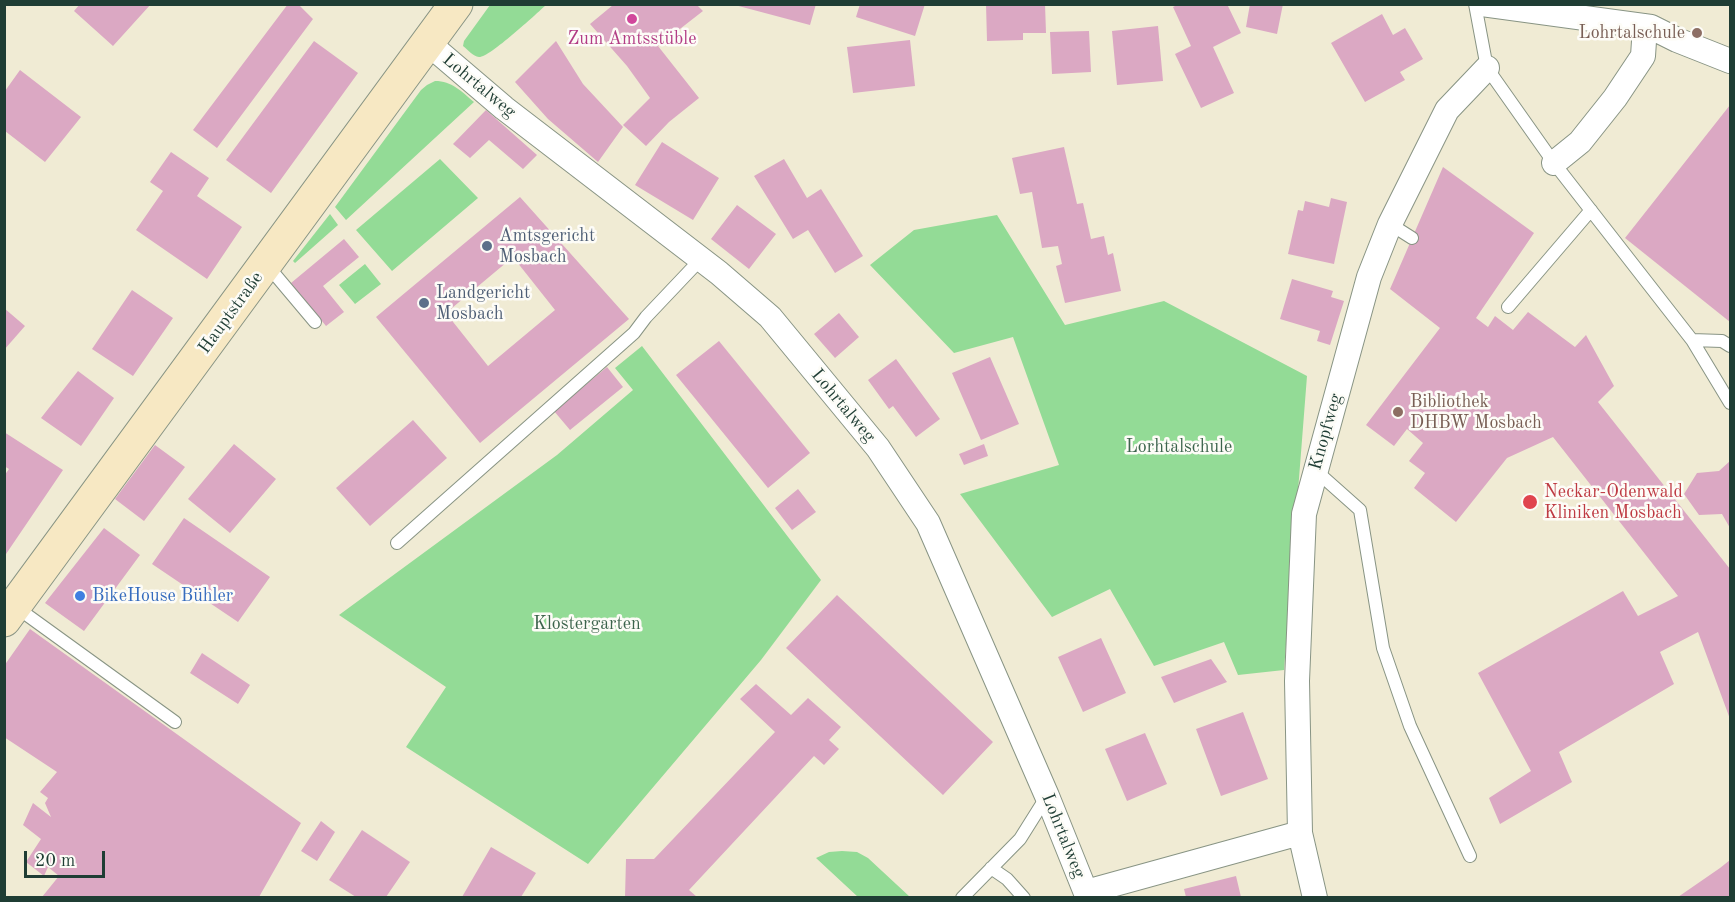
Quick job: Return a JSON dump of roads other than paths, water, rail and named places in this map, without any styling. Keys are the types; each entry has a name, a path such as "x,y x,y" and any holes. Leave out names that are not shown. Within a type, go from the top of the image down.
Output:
{"street":[{"name":"Hauptstraße","path":"10,613 429,44 456,4"},
{"path":"1482,4 1645,26 1731,61"},
{"path":"1554,163 1580,142 1616,98 1642,56 1645,26"},
{"name":"Lohrtalweg","path":"429,44 504,108 700,260 770,318 878,448 928,523 1047,796 1087,895"},
{"name":"Knopfweg","path":"1315,897 1300,832 1297,681 1304,514 1369,277 1390,224 1447,110 1487,68"},
{"path":"1087,895 1300,832"}],"lane":[{"path":"1474,4 1487,68 1554,163 1692,340 1731,403"},
{"path":"1508,308 1591,210"},
{"path":"1390,224 1412,238"},
{"path":"397,543 634,333 646,317 700,260"},
{"path":"266,265 315,322"},
{"path":"1692,340 1722,341 1731,346"},
{"path":"1315,470 1360,510 1383,648 1410,726 1470,856"},
{"path":"10,613 175,722"},
{"path":"962,897 1020,839 1047,796"},
{"path":"991,868 1007,879 1024,897"}],"place":[{"name":"Zum Amtsstüble","path":"632,19"},
{"name":"Lohrtalschule","path":"1697,33"},
{"name":"Amtsgericht Mosbach","path":"487,246"},
{"name":"Landgericht Mosbach","path":"424,303"},
{"name":"Bibliothek DHBW Mosbach","path":"1398,412"},
{"name":"Neckar-Odenwald Kliniken Mosbach","path":"1530,502"},
{"name":"BikeHouse Bühler","path":"80,596"}],"park label":[{"name":"Lorhtalschule","path":"1179,447"},
{"name":"Klostergarten","path":"587,624"}]}
